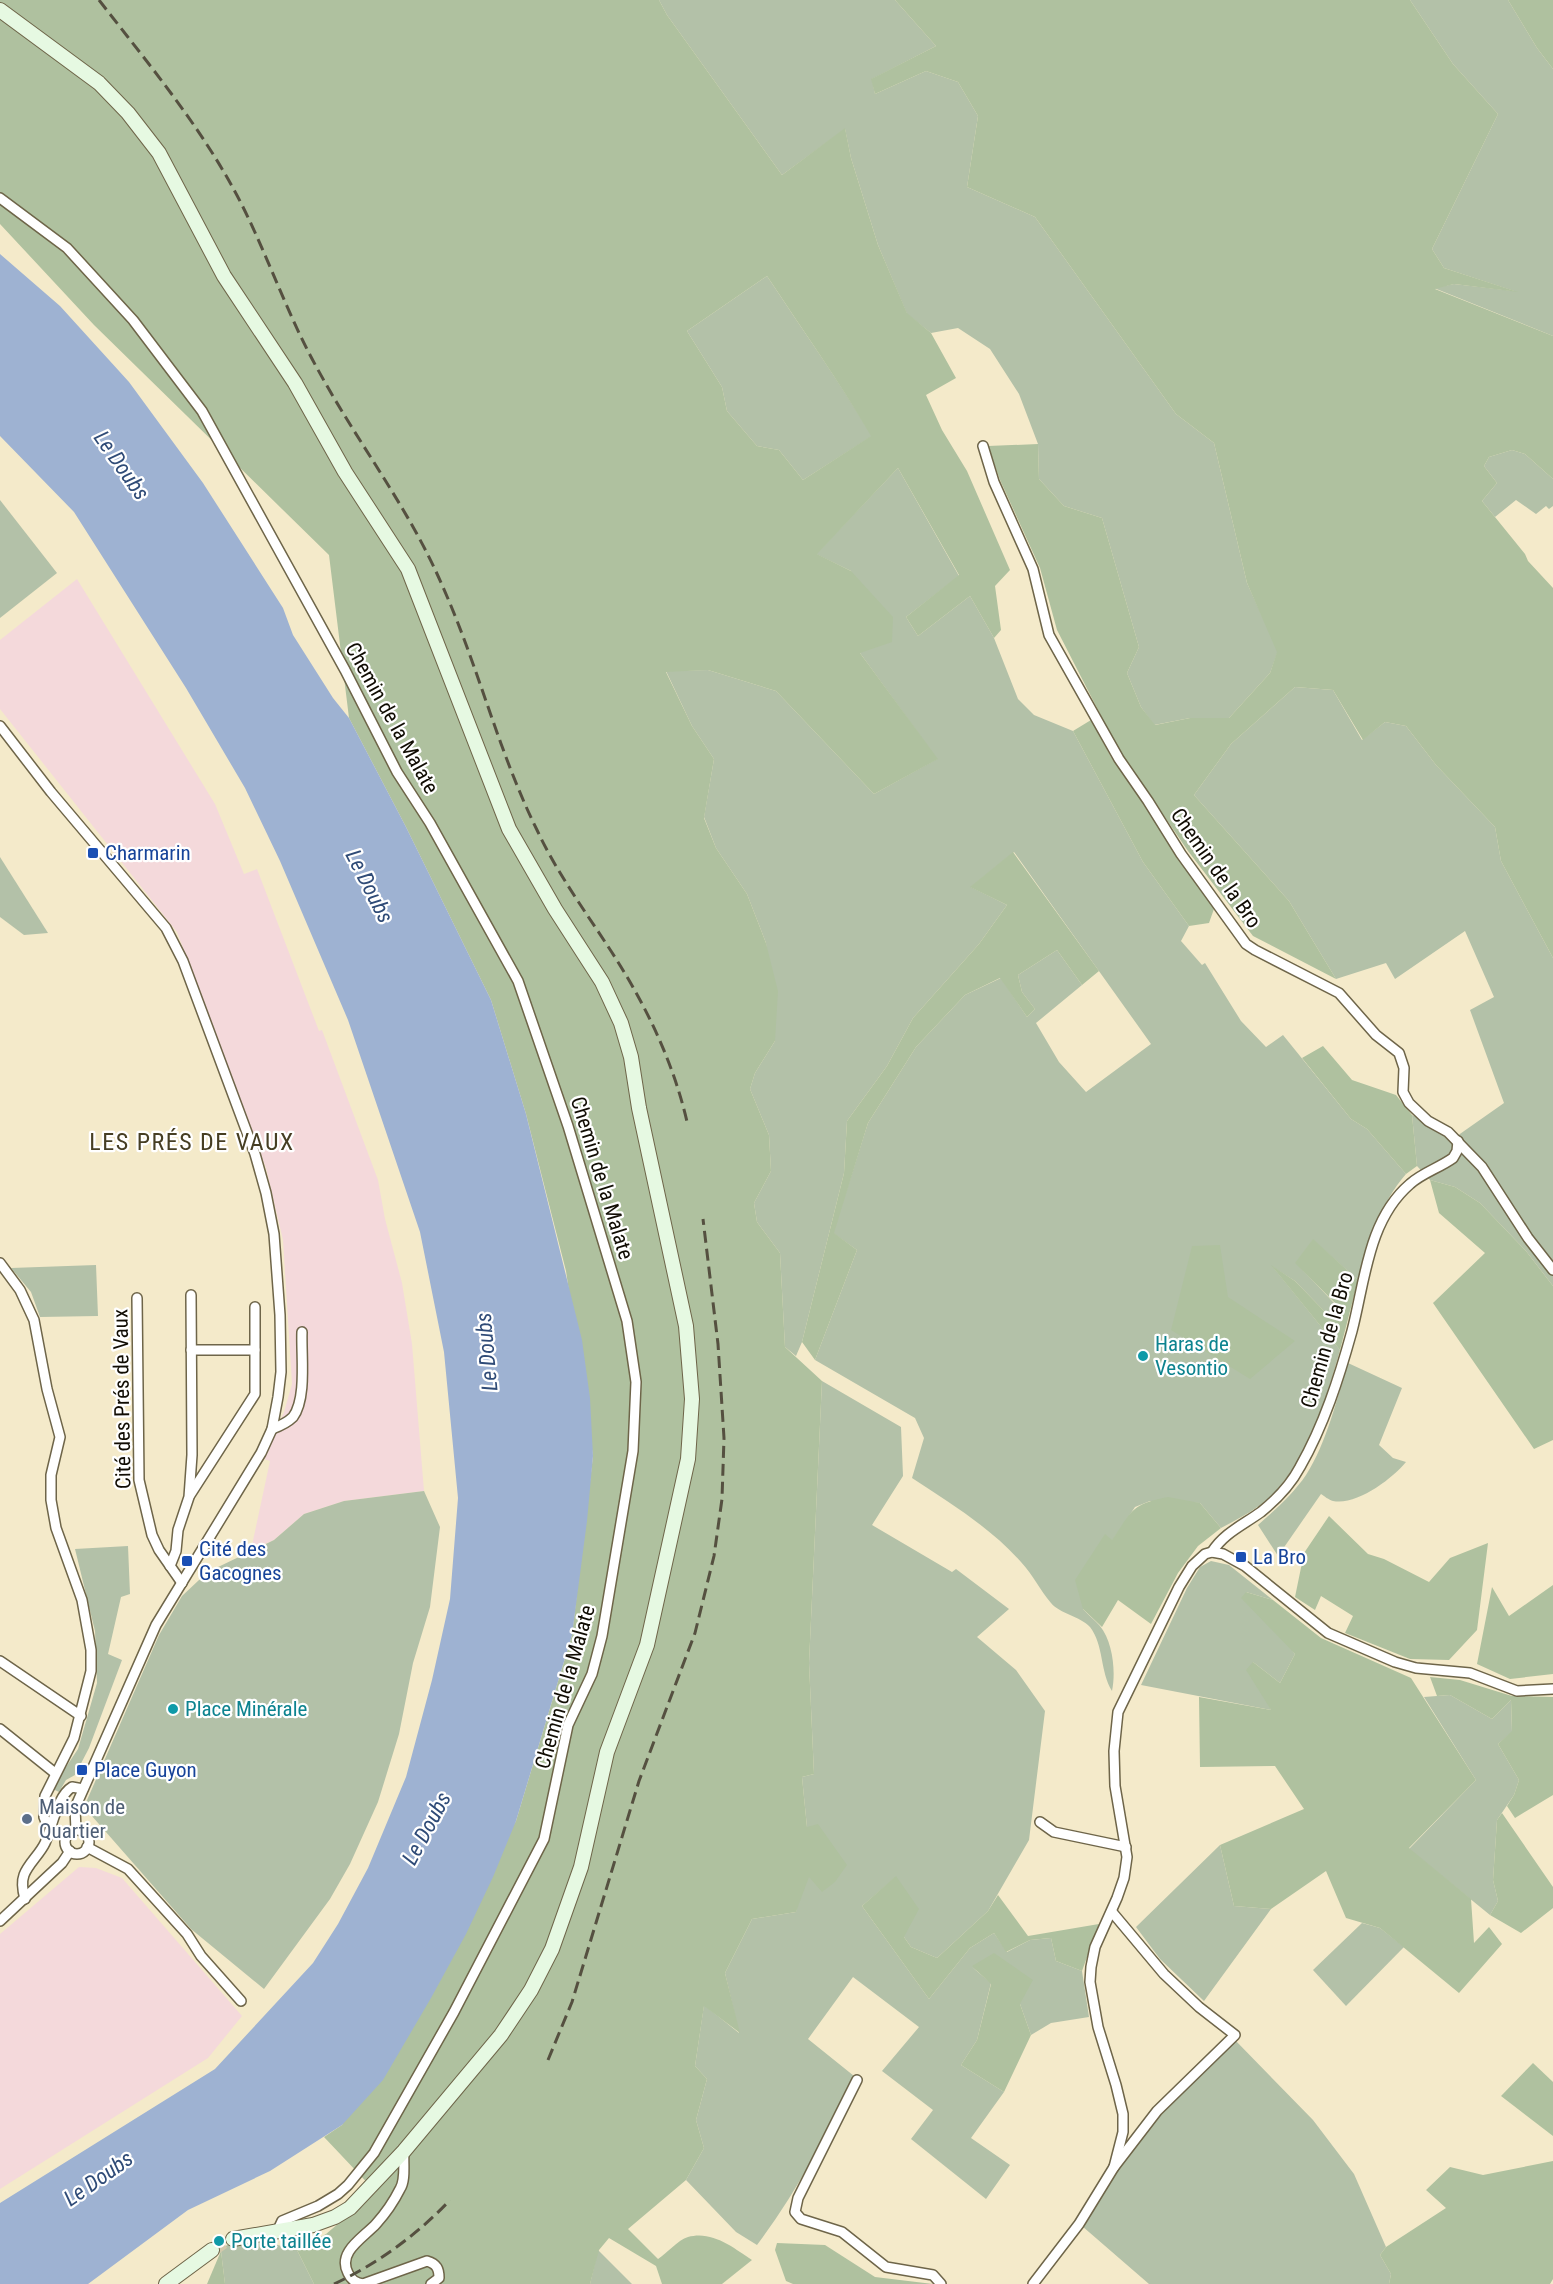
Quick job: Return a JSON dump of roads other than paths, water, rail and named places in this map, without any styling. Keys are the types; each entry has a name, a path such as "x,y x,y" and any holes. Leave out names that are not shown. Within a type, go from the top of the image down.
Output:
{"main road":[{"path":"0,10 99,83 128,113 159,153 224,276 295,382 345,472 408,569 509,829 555,909 602,982 621,1023 631,1057 639,1108 686,1326 692,1399 687,1459 647,1645 607,1752 581,1867 571,1900 542,1969 501,2035 404,2151 350,2208 320,2223 233,2239"},
{"path":"166,2284 212,2250"}],"street":[{"name":"Chemin de la Malate","path":"0,198 67,248 133,320 202,411 345,670 397,772 430,823 518,981 568,1126 627,1321 636,1382 633,1451 602,1636 592,1674 568,1725 544,1839 454,2012 374,2153 338,2194 282,2222 277,2232"},
{"name":"Chemin de la Bro","path":"983,446 994,482 1033,569 1049,635 1119,759 1181,854 1246,944 1339,993 1372,1031 1399,1053 1404,1068 1403,1092 1409,1103 1458,1141 1457,1151 1453,1158 1409,1184 1378,1228 1335,1390 1317,1435 1298,1471 1279,1496 1262,1511 1227,1534 1212,1552 1205,1554 1191,1566 1118,1712 1114,1751 1115,1786 1127,1857 1124,1878 1112,1912 1095,1947 1090,1967 1090,1982 1098,2027 1123,2114 1123,2133 1114,2167"},
{"path":"0,726 51,792 166,928 183,961 255,1154 270,1218 279,1296 281,1372 272,1429 261,1453 156,1625 75,1808 76,1830"},
{"path":"1458,1141 1482,1167 1528,1238 1553,1270"},
{"path":"0,1263 20,1290 34,1320 47,1389 60,1437 51,1475 51,1500 56,1528 82,1600 91,1650 91,1671 81,1716 74,1738 45,1796 44,1817 46,1822 51,1823"},
{"path":"170,1566 176,1551 178,1530 189,1497 192,1455 192,1295"},
{"name":"Cité des Prés de Vaux","path":"137,1298 139,1480 152,1535 182,1583"},
{"path":"189,1497 205,1476 255,1394 255,1307"},
{"path":"272,1429 288,1422 294,1415 301,1396 302,1332"},
{"path":"191,1350 255,1350"},
{"path":"1212,1552 1222,1554 1245,1566 1328,1633 1395,1662 1416,1668 1470,1673 1516,1691 1553,1689"},
{"path":"0,1661 81,1716"},
{"path":"0,1729 55,1773"},
{"path":"25,1899 22,1890 24,1875 45,1843 51,1823 69,1788 83,1789"},
{"path":"1040,1822 1054,1832 1125,1847"},
{"path":"76,1830 83,1831 88,1836 87,1847 82,1853 70,1851 65,1845 66,1836 76,1830"},
{"path":"87,1847 128,1869 186,1934 201,1956 240,2001"},
{"path":"0,1921 62,1863 70,1851"},
{"path":"1033,2284 1079,2224 1114,2167 1157,2111 1235,2035 1199,2007 1164,1974 1112,1912"},
{"path":"857,2079 798,2198 795,2212 801,2219 842,2232 886,2267 933,2275 941,2284"},
{"path":"404,2151 402,2187 377,2222 351,2248 345,2260 345,2266 350,2278 363,2284 427,2261 437,2266 439,2272 440,2278 431,2284"}],"water":[{"name":"Le Doubs","path":"0,254 60,306 129,382 203,483 283,608 293,635 333,698 349,718 406,827 491,1000 526,1114 582,1340 590,1398 593,1456 572,1635 516,1821 466,1934 383,2080 342,2125 270,2171 188,2210 88,2284 0,2284 0,2203 215,2069 313,1963 338,1924 368,1868 406,1777 432,1680 450,1599 458,1498 444,1352 420,1232 348,1020 280,861 245,788 186,688 74,512 0,436"}],"tunnel":[{"path":"212,2250 223,2242 233,2239"}],"railway":[{"path":"99,0 194,125 227,177 252,225 317,368 429,557 467,646 523,800 553,861 624,971 647,1013 667,1057 688,1126"},
{"path":"548,2060 572,2002 639,1781 695,1633 714,1556 722,1499 724,1438 718,1344 703,1219"},
{"path":"334,2284 396,2248 450,2200"}],"place":[{"name":"Charmarin","path":"93,853"},
{"name":"Haras de Vesontio","path":"1143,1356"},
{"name":"La Bro","path":"1241,1557"},
{"name":"Cité des Gacognes","path":"187,1561"},
{"name":"Place Minérale","path":"173,1709"},
{"name":"Place Guyon","path":"82,1770"},
{"name":"Maison de Quartier","path":"27,1819"},
{"name":"Porte taillée","path":"219,2241"}],"district":[{"name":"LES PRÉS DE VAUX","path":"192,1142"}]}
